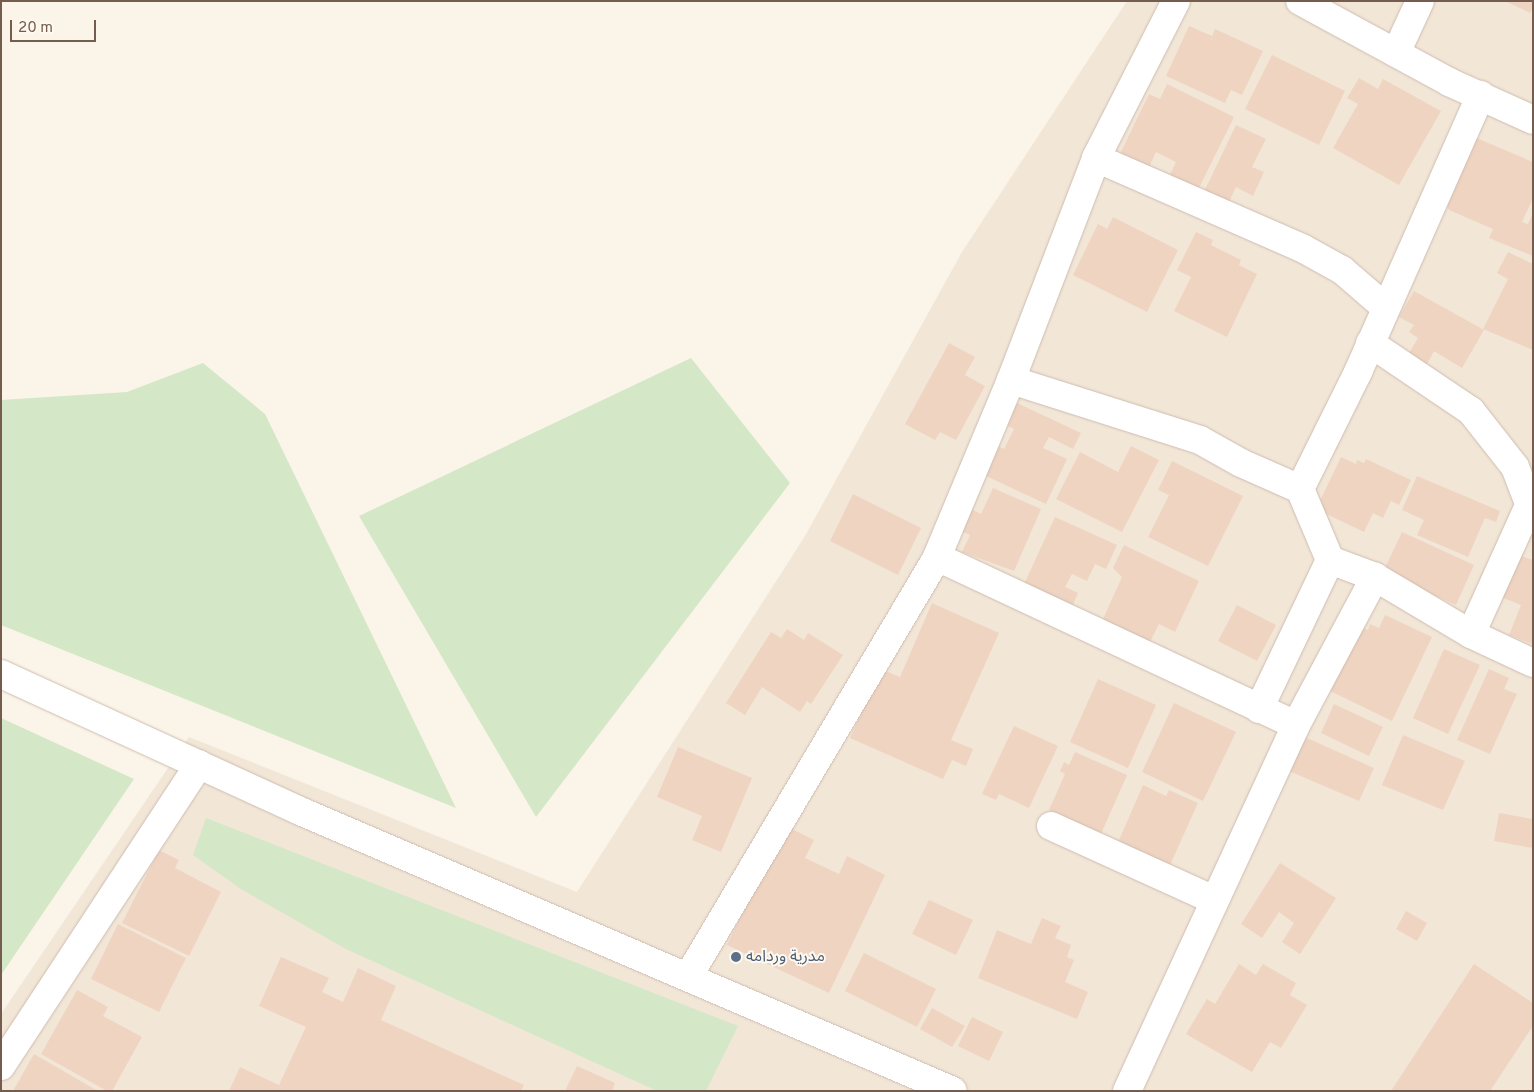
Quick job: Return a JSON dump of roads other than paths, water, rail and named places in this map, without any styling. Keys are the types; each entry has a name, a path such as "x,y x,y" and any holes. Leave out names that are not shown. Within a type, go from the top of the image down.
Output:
{"street":[{"path":"688,977 937,557 1012,380 1096,158 1176,1"},
{"path":"1300,1 1449,82 1533,120"},
{"path":"1396,53 1420,1"},
{"path":"1300,489 1370,343 1481,95"},
{"path":"1096,158 1302,248 1342,270 1386,308"},
{"path":"1370,343 1471,410 1515,467 1531,500 1470,634"},
{"path":"1012,380 1200,440 1241,463 1300,489 1330,560 1375,576 1470,634 1533,663"},
{"path":"937,557 1296,725"},
{"path":"1259,709 1330,560"},
{"path":"1127,1091 1296,725 1375,576"},
{"path":"1,674 300,811 953,1091"},
{"path":"1,1066 199,764"},
{"path":"1051,826 1214,900"}],"place":[{"name":"مدرية وردامه","path":"736,957"}]}
